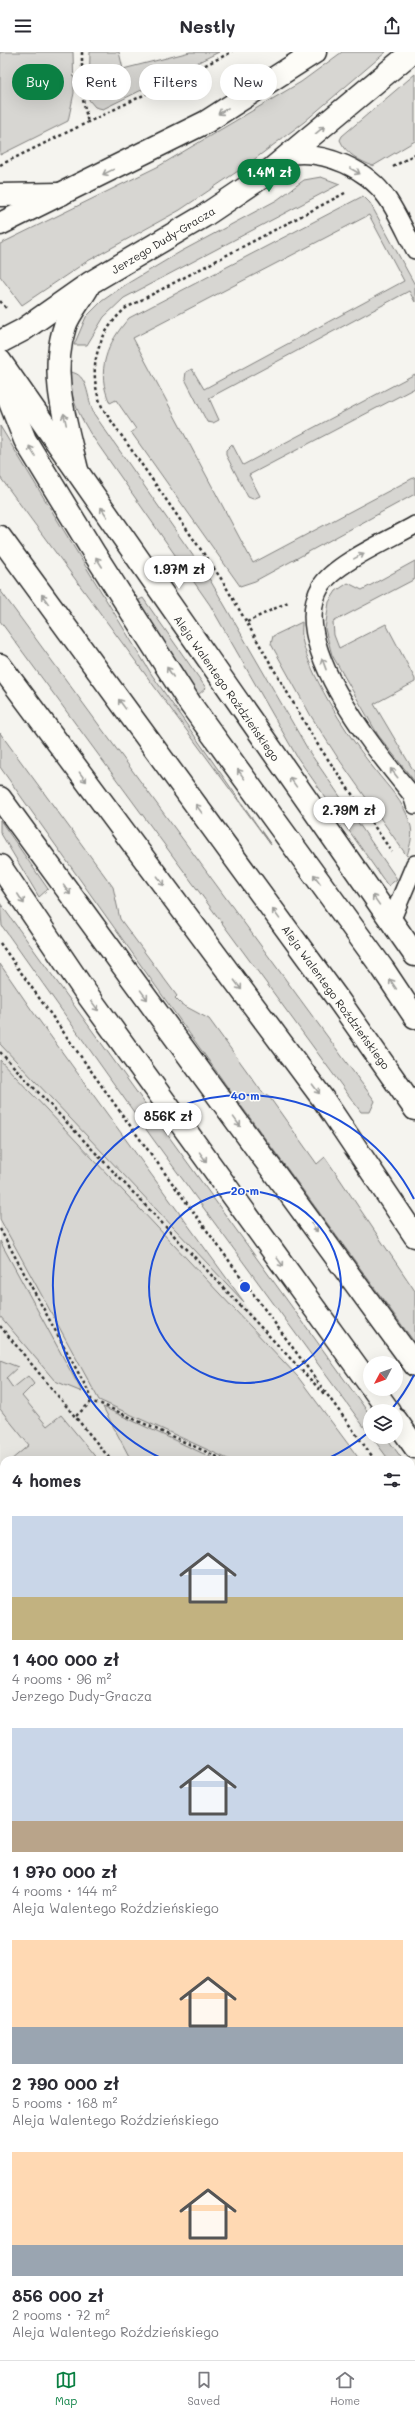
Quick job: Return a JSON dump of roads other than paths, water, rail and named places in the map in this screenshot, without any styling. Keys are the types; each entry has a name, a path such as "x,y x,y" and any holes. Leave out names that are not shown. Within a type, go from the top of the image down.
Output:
{"main road":[{"path":"0,224 206,122 314,52"},
{"name":"Jerzego Dudy-Gracza","path":"0,342 23,330 90,283 204,216 292,155 412,52"},
{"path":"0,195 61,194"},
{"path":"77,470 58,385 59,357 65,326 90,283"},
{"name":"Aleja Walentego Roździeńskiego","path":"0,361 415,954"},
{"path":"0,377 25,440 94,554 191,704 383,969 415,1017"},
{"name":"Aleja Walentego Roździeńskiego","path":"0,537 337,998 415,1109"},
{"path":"0,665 323,1099 415,1236"},
{"path":"0,798 415,1365"},
{"path":"0,866 84,990 363,1375"},
{"path":"403,1430 415,1446"}],"lane":[{"path":"292,155 308,153 334,159 370,180 387,198 415,250"},
{"path":"415,525 336,569 322,585 314,603 313,625 325,667 366,738 412,795 415,805"},
{"path":"391,921 413,871"}]}
